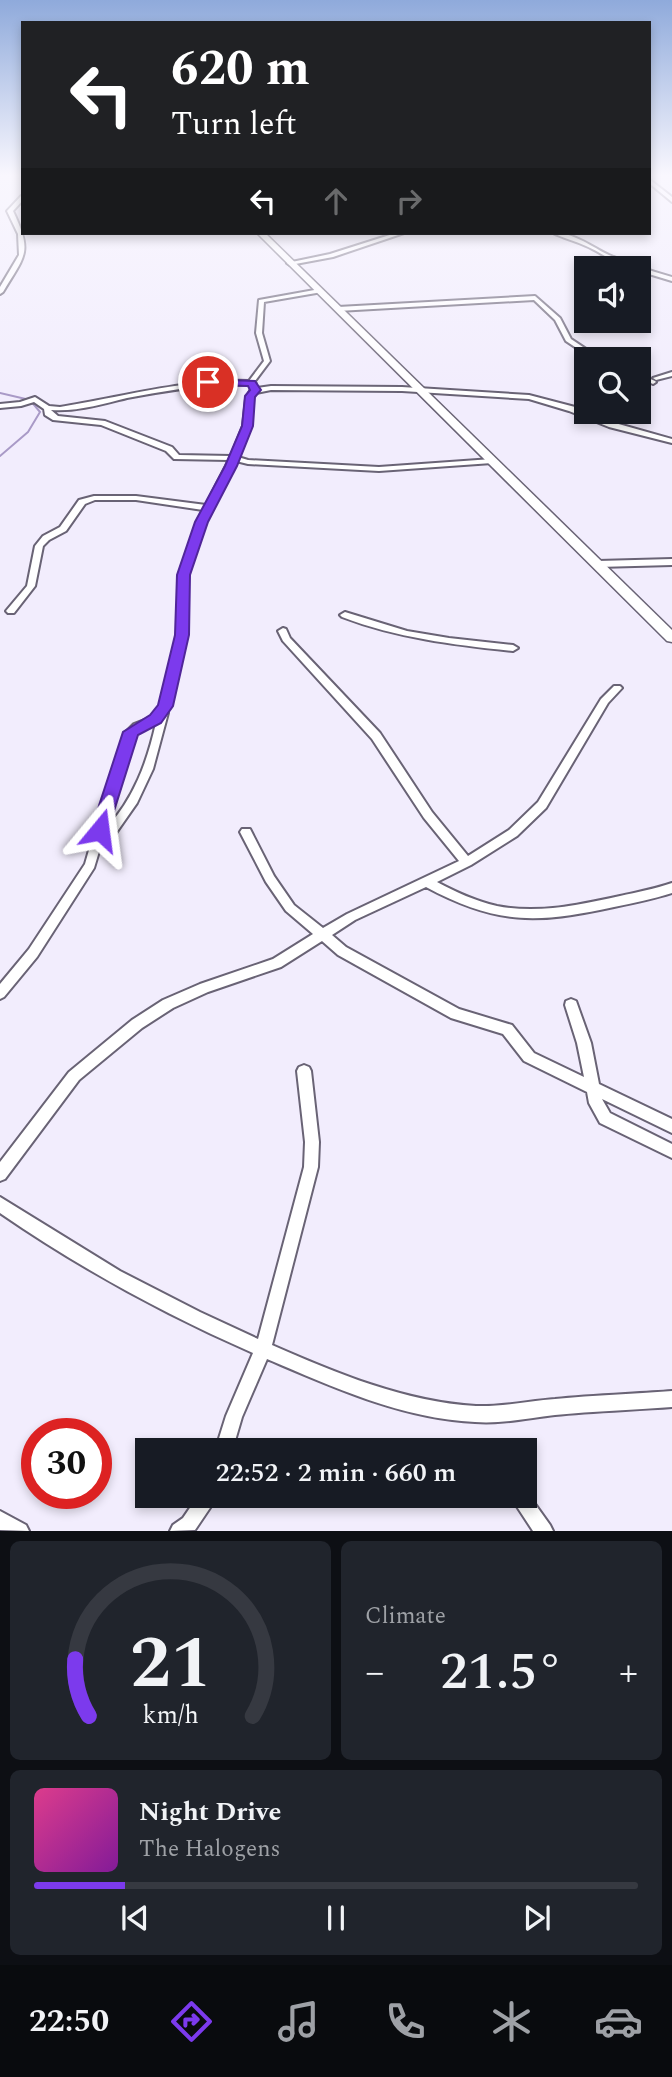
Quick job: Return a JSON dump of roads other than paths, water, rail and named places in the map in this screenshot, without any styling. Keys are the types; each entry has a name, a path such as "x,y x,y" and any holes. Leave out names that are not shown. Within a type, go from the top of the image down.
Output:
{"street":[{"path":"0,292 22,255 22,246"},
{"path":"274,246 423,390 672,638"},
{"path":"290,263 331,256 360,246"},
{"path":"651,272 672,279"},
{"path":"97,845 118,824 141,791 182,635 183,575 209,508 247,426 253,386 267,360 259,333 261,301 320,291"},
{"path":"338,309 535,298 558,319 568,340 579,347"},
{"path":"651,379 672,373"},
{"path":"0,406 21,404 33,399 47,408 71,408 184,384 423,390 544,400 612,425 672,441"},
{"path":"47,408 48,413 56,418 102,423 169,449 174,457 234,458 248,462 379,469 492,461"},
{"path":"10,611 31,586 39,546 65,526 73,511 82,502 94,498 136,498 209,508"},
{"path":"598,564 672,562"},
{"path":"345,615 394,632 513,648"},
{"path":"283,631 286,639 376,736 428,815 467,862"},
{"path":"0,1174 74,1076 137,1024 168,1004 204,988 277,962 320,935 467,862 499,843 534,814 604,701 617,688"},
{"path":"0,993 33,953 82,881 97,845 128,738 134,729 156,719 163,710"},
{"path":"246,832 285,903 296,916 320,935 382,975 456,1014 507,1029 529,1057 594,1086 672,1126"},
{"path":"425,881 479,908 527,915 549,915 647,897 672,888"},
{"path":"571,1004 584,1042 596,1103 606,1118 672,1151"},
{"path":"227,1438 263,1350 311,1167 312,1142 304,1071"},
{"path":"0,1204 32,1227 134,1289 263,1350 368,1391 434,1409 475,1414 672,1399"},
{"path":"179,1531 189,1524 200,1508"},
{"path":"528,1508 544,1531"},
{"path":"0,1520 20,1531"}],"waterway":[{"path":"0,393 30,400 40,412 28,432 0,456"}]}
